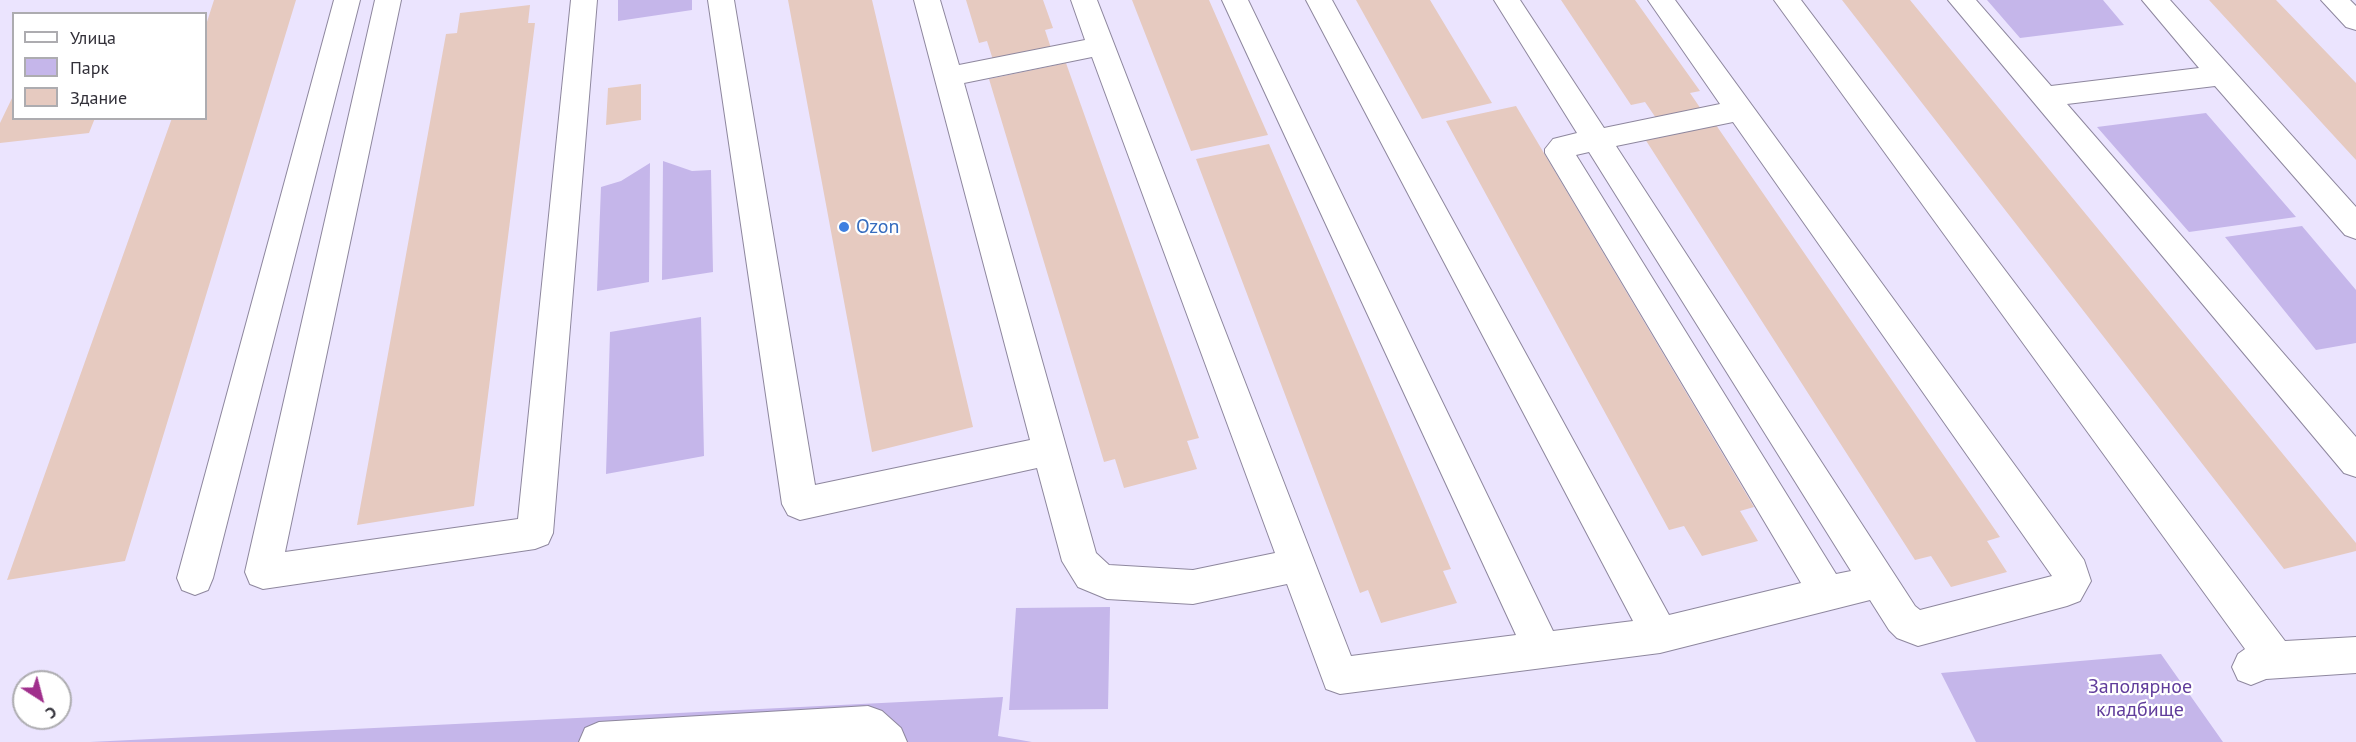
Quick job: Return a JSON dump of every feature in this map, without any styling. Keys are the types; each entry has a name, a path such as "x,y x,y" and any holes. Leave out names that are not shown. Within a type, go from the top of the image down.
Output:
{"lane":[{"path":"195,578 347,0"},
{"path":"388,0 262,572 535,533 584,0"},
{"path":"721,0 800,504 1051,450"},
{"path":"927,0 1080,561 1091,574 1107,582 1193,587 1298,565"},
{"path":"1084,0 1340,676 1660,635 1878,581"},
{"path":"1235,0 1542,650"},
{"path":"1319,0 1660,635"},
{"path":"1507,0 1902,618 1910,626 1918,628 2067,589 2073,581 2071,572 1661,0"},
{"path":"1787,0 2263,663 2356,655"},
{"path":"1961,0 2356,462"},
{"path":"2155,0 2356,227"},
{"path":"2334,0 2356,21"},
{"path":"947,77 1101,46"},
{"path":"2045,97 2221,75"},
{"path":"1740,110 1563,147 1560,153 1827,593"},
{"path":"599,742 868,725 887,742"}],"green space":[{"path":"618,0 692,0 692,10 618,21"},
{"path":"1987,0 2103,0 2124,25 2020,38"},
{"path":"2206,113 2296,217 2189,232 2097,127"},
{"path":"663,161 692,171 711,170 713,272 662,280"},
{"path":"650,163 649,282 597,291 601,187 621,181"},
{"path":"2302,226 2356,290 2356,343 2316,350 2225,237"},
{"path":"701,317 704,456 606,474 610,332"},
{"path":"1110,607 1108,709 1009,710 1016,608"},
{"name":"Заполярное кладбище","path":"2161,654 2223,742 1976,742 1941,673"},
{"path":"1003,697 998,736 1032,742 90,742"}],"building":[{"path":"214,0 296,0 125,561 7,580 171,120 207,120 207,22"},
{"path":"788,0 872,0 973,427 872,452"},
{"path":"966,0 1043,0 1053,28 1045,30 1051,48 993,60 987,41 979,43"},
{"path":"1132,0 1209,0 1268,135 1191,151"},
{"path":"1356,0 1430,0 1492,103 1422,119"},
{"path":"1561,0 1635,0 1700,91 1690,93 1703,112 1658,121 1645,102 1631,105"},
{"path":"1842,0 1910,0 2356,543 2356,551 2284,569"},
{"path":"2209,0 2276,0 2356,83 2356,160"},
{"path":"530,5 528,23 535,23 474,506 357,525 446,34 457,33 460,13"},
{"path":"1066,63 1199,438 1187,441 1197,469 1124,488 1115,459 1104,462 989,79"},
{"path":"641,84 641,120 606,125 608,88"},
{"path":"12,98 12,120 94,120 89,133 0,143 0,123"},
{"path":"1516,106 1754,507 1740,511 1758,541 1702,556 1684,526 1669,530 1446,121"},
{"path":"1716,125 2000,537 1987,541 2007,572 1951,587 1931,556 1915,560 1645,139"},
{"path":"1269,144 1451,569 1443,571 1457,603 1381,623 1368,590 1360,593 1196,159"}],"place":[{"name":"Ozon","path":"844,227"}]}
